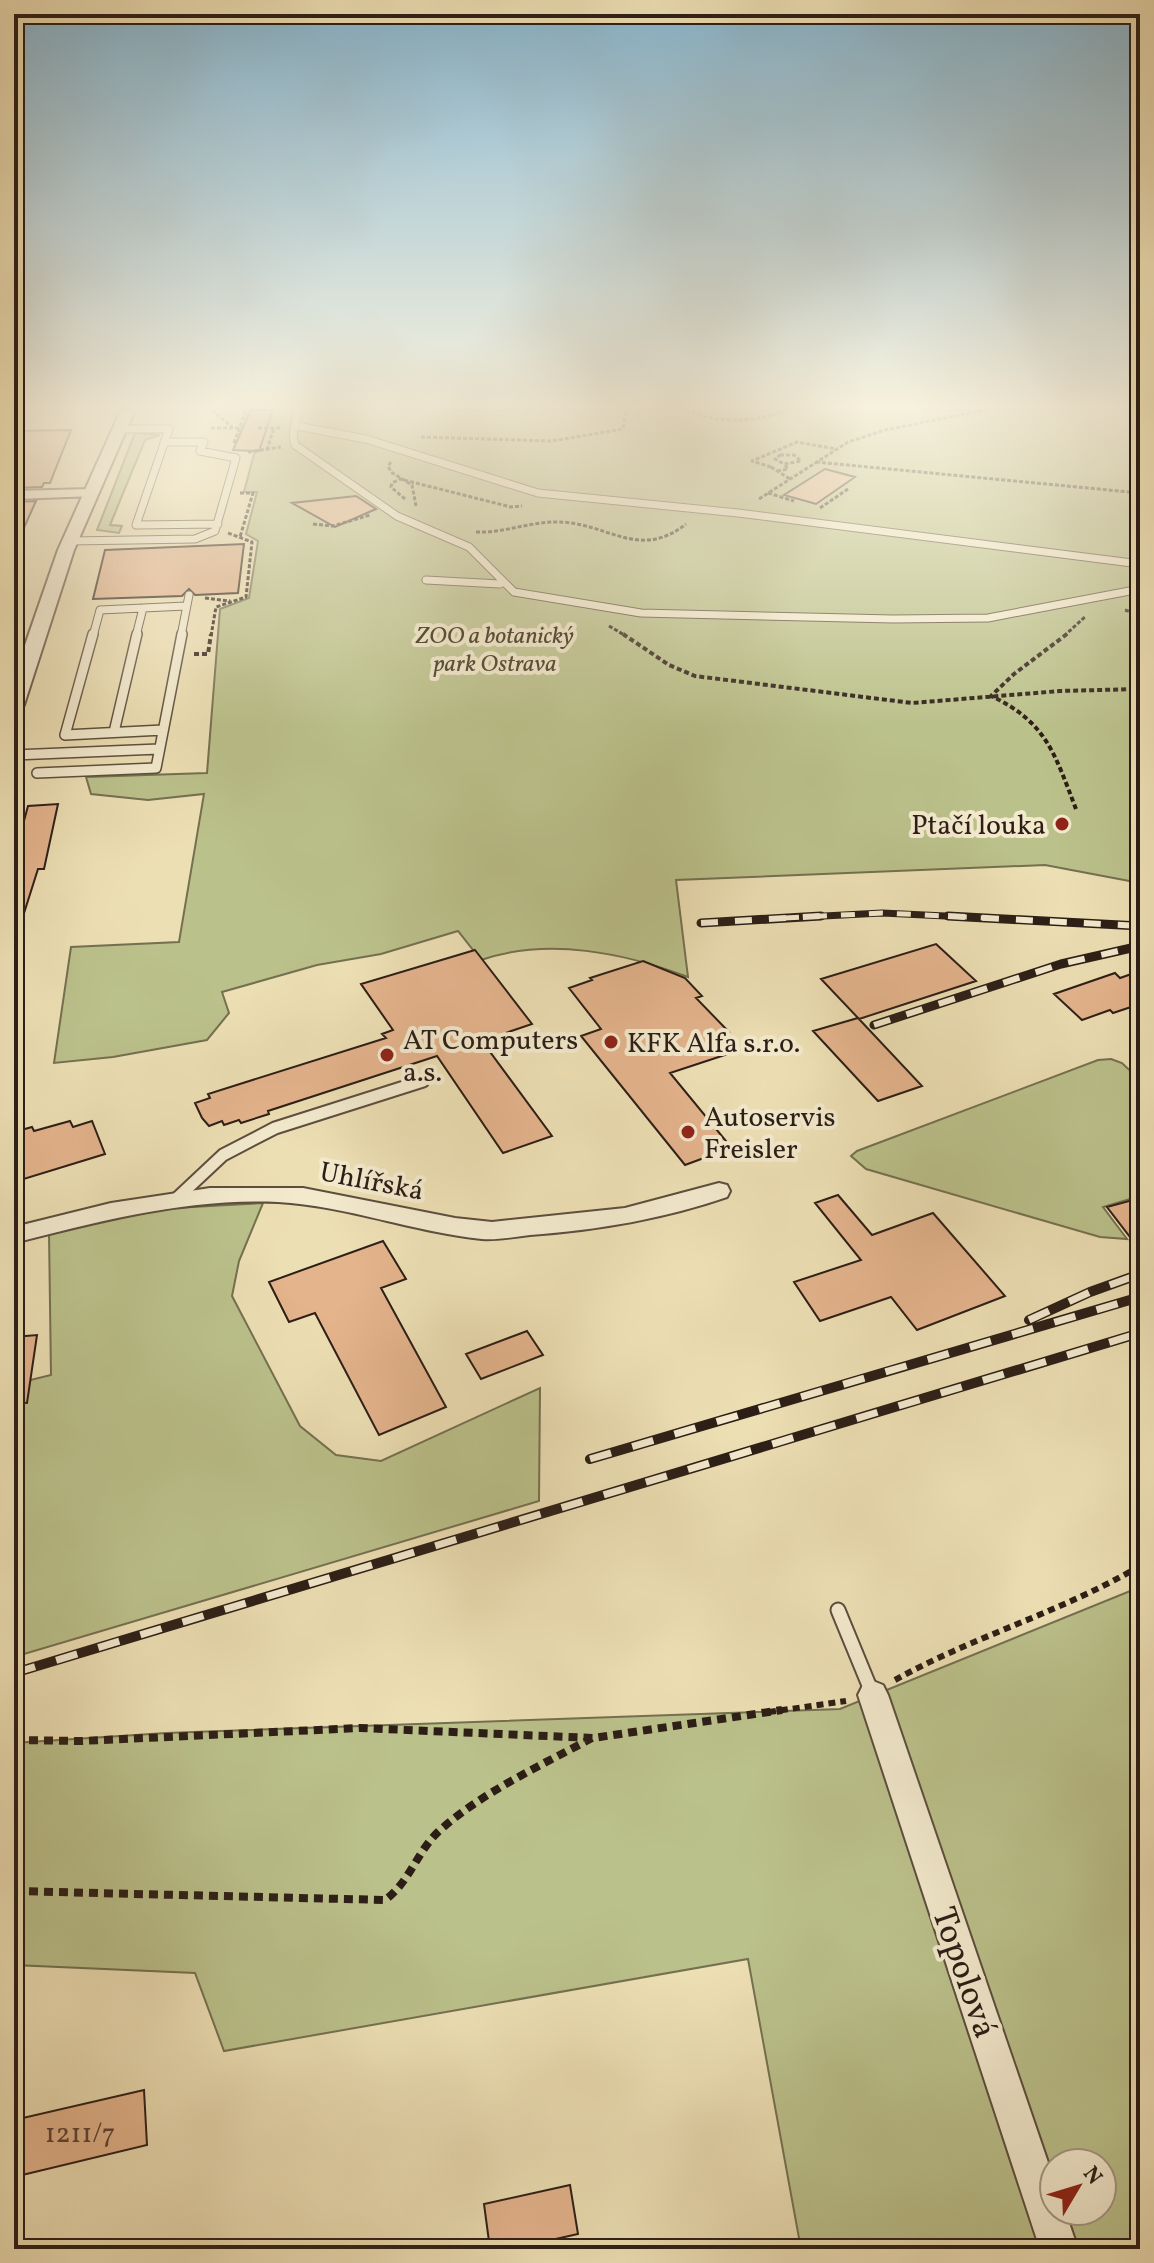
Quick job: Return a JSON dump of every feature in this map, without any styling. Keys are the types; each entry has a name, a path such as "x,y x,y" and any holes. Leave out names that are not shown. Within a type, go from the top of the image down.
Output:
{"street":[{"path":"14,705 21,662 81,516"},
{"name":"Uhlířská","path":"14,1235 94,1214 204,1195 278,1194 345,1202 483,1230 587,1223 685,1204 719,1191"},
{"name":"Topolová","path":"873,1695 1059,2249"}],"lane":[{"path":"139,516 136,525 218,524"},
{"path":"70,541 209,539 220,516"},
{"path":"398,516 414,525 441,532 468,547 492,566 500,584"},
{"path":"759,516 1140,564"},
{"path":"426,580 500,584 514,592 641,613 893,619 988,618 1140,589"},
{"path":"37,773 156,768 189,595"},
{"path":"163,730 65,735 100,610 186,606"},
{"path":"114,732 143,608"},
{"path":"14,755 159,749"},
{"path":"175,1200 223,1155 275,1128 423,1081"},
{"path":"838,1610 873,1695"}],"path":[{"path":"240,537 246,516"},
{"path":"313,524 333,526 363,516"},
{"path":"472,531 498,534 562,522 618,539 642,541 663,538 681,530 690,516"},
{"path":"177,655 208,654 216,607 246,597 252,542 230,533 209,539"},
{"path":"991,696 1012,673 1071,632 1090,613 1086,597"},
{"path":"215,598 231,601"},
{"path":"572,602 685,676 912,703 1140,689"},
{"path":"991,696 1015,705 1044,731 1076,809"},
{"path":"14,1740 81,1741 360,1728 593,1738 816,1707 873,1695 907,1671 943,1653 1106,1586 1140,1566"},
{"path":"14,1891 385,1900 396,1892 423,1847 454,1821 516,1779 593,1738"}],"green space":[{"path":"103,516 114,516 110,525 122,526 119,533 97,530"},
{"name":"ZOO a botanický park Ostrava","path":"251,516 1140,516 1140,883 1045,865 676,880 688,977 638,961 586,951 533,950 481,960 458,931 381,954 317,965 222,992 229,1013 207,1040 113,1057 54,1063 71,947 179,942 204,794 148,800 91,794 86,777 207,773 220,609 249,598 258,541 246,534"},
{"path":"1111,1059 1122,1063 1140,1080 1140,1196 1103,1207 1127,1239 1100,1237 866,1169 851,1156 857,1151 1098,1060"},
{"path":"263,1203 239,1261 232,1296 300,1426 336,1455 381,1461 540,1388 539,1501 14,1657 14,1384 51,1375 49,1233 155,1209"},
{"path":"1140,1587 1140,2249 801,2249 748,1959 224,2051 195,1973 14,1965 14,1743 166,1733 840,1709"}],"building":[{"path":"14,516 29,516 14,550"},
{"path":"315,516 361,516 335,527"},
{"path":"244,544 238,593 195,595 189,589 182,596 93,599 105,550"},
{"path":"58,804 44,869 38,869 19,929 14,929 14,843 18,843 28,806"},
{"path":"936,944 976,981 859,1019 821,979"},
{"path":"475,950 532,1024 482,1041 552,1136 503,1153 437,1056 268,1111 269,1114 241,1123 239,1120 224,1125 222,1121 209,1126 202,1118 195,1103 210,1098 208,1094 386,1038 382,1034 393,1030 361,984"},
{"path":"643,961 685,978 702,996 696,998 729,1032 725,1034 740,1050 670,1073 726,1141 706,1148 712,1155 685,1165 581,1036 601,1029 569,988"},
{"path":"1140,971 1140,1004 1113,1013 1110,1010 1082,1020 1054,994 1115,973 1120,978"},
{"path":"858,1018 922,1086 878,1101 813,1031"},
{"path":"70,1121 73,1127 92,1121 105,1154 14,1182 14,1132 32,1127 34,1131"},
{"path":"838,1195 872,1235 933,1213 1005,1296 917,1330 891,1297 820,1321 794,1282 861,1260 815,1203"},
{"path":"1140,1198 1140,1250 1107,1207"},
{"path":"383,1241 406,1279 381,1288 446,1407 379,1435 315,1313 289,1322 269,1282"},
{"path":"527,1331 543,1355 481,1379 466,1354"},
{"path":"37,1335 27,1403 14,1402 14,1337"},
{"path":"144,2090 147,2145 14,2177 14,2120"},
{"path":"570,2185 578,2234 511,2249 490,2249 484,2204"}],"railway":[{"path":"800,917 882,913 971,917"},
{"path":"800,917 821,916"},
{"path":"948,916 971,917"},
{"path":"701,923 800,917"},
{"path":"785,918 800,917"},
{"path":"971,917 988,918"},
{"path":"971,917 1140,926"},
{"path":"874,1025 1061,964 1140,946"},
{"path":"1029,1320 1090,1292 1140,1274"},
{"path":"590,1459 1140,1297"},
{"path":"14,1673 1140,1333"}],"place":[{"name":"Ptačí louka","path":"1062,824"},
{"name":"KFK Alfa s.r.o.","path":"611,1042"},
{"name":"AT Computers a.s.","path":"387,1055"},
{"name":"Autoservis Freisler","path":"688,1132"}]}
